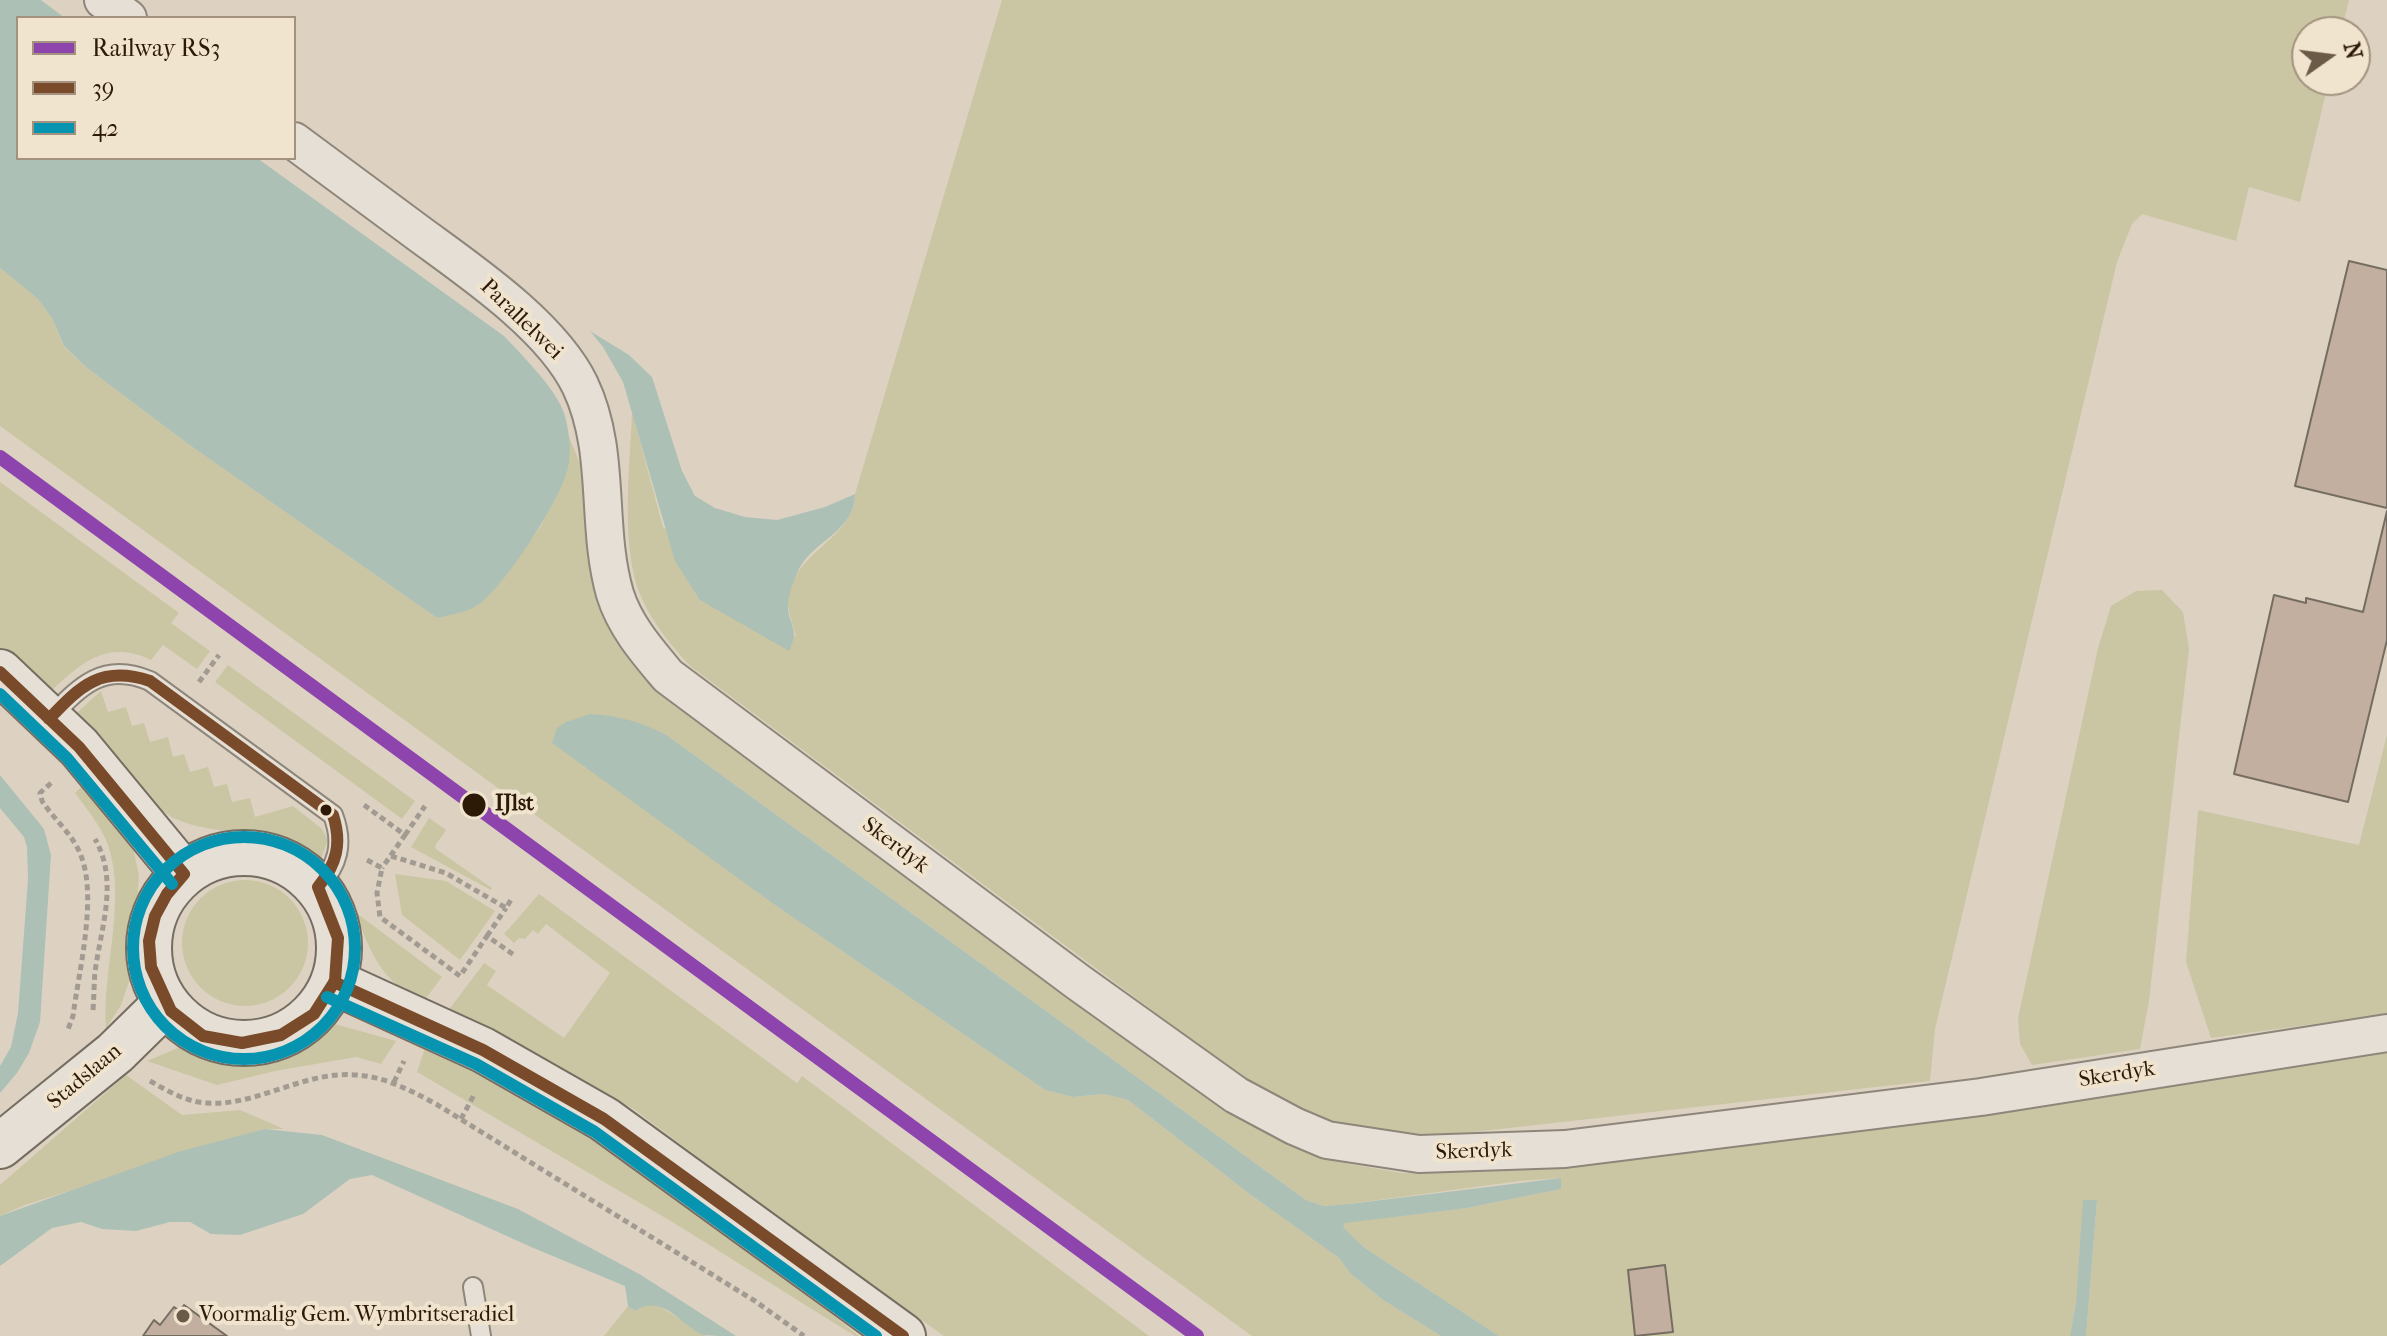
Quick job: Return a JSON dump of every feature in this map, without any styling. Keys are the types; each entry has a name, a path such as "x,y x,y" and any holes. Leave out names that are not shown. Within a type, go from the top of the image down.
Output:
{"street":[{"path":"103,0 125,16"},
{"name":"Parallelwei","path":"296,142 473,273 543,335 563,359 579,384 598,440 615,594 645,649 668,676 694,697"},
{"path":"0,672 107,778 184,874"},
{"name":"Skerdyk","path":"694,697 1236,1095 1327,1140 1419,1154 1565,1149 1981,1097 2387,1033"},
{"path":"253,853 285,861 318,887 331,908 339,932 340,957 334,982 324,1002 309,1019 290,1033 256,1043 222,1042 200,1034 181,1020 166,1003 154,982 149,959 149,935 155,912 167,891 184,874 202,862 221,855 253,853"},
{"path":"334,982 483,1050 604,1119 903,1336"},
{"name":"Stadslaan","path":"0,1146 115,1053 166,1003"}],"lane":[{"path":"49,719 88,682 103,674 132,673 150,681 333,815 340,832 340,848 331,873 318,887"},
{"path":"473,1287 481,1336"}],"path":[{"path":"205,674 219,655"},
{"path":"57,790 51,783 40,793 42,801 78,848 88,876 88,908 73,1016 63,1045"},
{"path":"405,835 425,806"},
{"path":"90,832 98,845 109,891 95,972 93,1014 115,1053 142,1076 176,1096 205,1103 231,1102 338,1075 375,1077 394,1082 436,1104 755,1301 804,1336"},
{"path":"340,848 382,868 377,893 380,917 460,976 512,898"},
{"path":"391,856 446,873 506,908"},
{"path":"487,936 514,955"}],"shaded area":[{"path":"0,0 41,0 62,16 16,16 16,160 260,160 504,336 529,362 560,404 566,419 570,448 563,482 542,522 499,585 473,608 437,618 188,444 86,367 64,346 52,318 37,298 0,268"},
{"path":"1002,0 2349,0 2345,16 2291,16 2291,96 2325,96 2300,202 2249,187 2236,241 2142,214 2132,224 2117,262 1935,1029 1930,1081 1437,1136 1389,1134 1346,1126 1305,1112 1262,1092 690,666 658,627 643,601 631,559 628,483 632,412 663,527 796,637 788,605 791,587 798,572 844,523 852,510"},
{"path":"0,268 37,298 52,318 64,347 86,367 188,444 437,618 475,607 504,577 541,526 568,467 568,435 579,461 641,669 675,706 1255,1126 1300,1149 1349,1164 1402,1173 1444,1173 1632,1155 2387,1053 2387,1336 2086,1336 2097,1201 2084,1200 2070,1336 1499,1336 1365,1248 1343,1227 1345,1222 1467,1208 1561,1189 1561,1178 1349,1204 1324,1206 1306,1200 668,736 775,905 1045,1090 1073,1097 1104,1094 1128,1100 1339,1258 1351,1274 1383,1300 1441,1336 1252,1336 0,426"},
{"path":"590,331 629,355 652,377 682,471 695,496 715,508 745,517 777,520 825,507 855,494 849,517 807,558 796,575 788,603 794,631 789,651 700,600 675,561 623,382"},
{"path":"0,482 179,613 171,623 210,651 197,669 163,645 151,660 135,654 108,653 84,664 50,692 0,648"},
{"path":"2162,590 2183,612 2189,649 2149,1001 2140,1049 2032,1065 2020,1044 2018,1018 2098,648 2111,606 2136,591"},
{"path":"228,665 415,801 402,819 215,682"},
{"path":"101,691 108,712 126,707 132,726 144,723 150,742 168,737 173,757 184,754 190,772 208,767 214,787 227,784 232,802 250,798 255,817 293,806 322,829 328,840 321,859 304,847 286,840 195,825 164,812 137,788 73,716"},
{"path":"591,714 631,720 668,736 1306,1200 1324,1206 1349,1204 1561,1178 1561,1189 1467,1208 1345,1223 1343,1227 1365,1248 1499,1336 1441,1336 1383,1300 1351,1274 1339,1258 1128,1100 1104,1094 1073,1097 1045,1090 775,905 552,743 557,728"},
{"path":"2387,735 2387,1014 2211,1038 2186,962 2198,810 2359,845"},
{"path":"0,775 44,829 51,855 40,1022 29,1053 0,1093 0,1066 11,1047 18,1013 28,879 24,837 0,808"},
{"path":"87,781 132,843 139,875 131,976 121,1005 106,1028 115,889 108,845 75,793"},
{"path":"429,818 446,830 436,849 491,890 411,847"},
{"path":"395,874 446,881 495,911 460,960 402,915"},
{"path":"245,880 269,885 290,898 303,919 308,943 303,967 290,988 269,1001 245,1006 221,1001 200,988 187,967 182,943 187,919 200,898 221,885"},
{"path":"539,894 797,1083 802,1076 1149,1336 944,1336 635,1110 501,1036 448,1011 484,963 496,971 487,985 564,1038 610,973 546,924 538,934 533,930 525,939 519,938 514,943 504,934"},
{"path":"355,912 442,977 424,1001 397,985 379,965"},
{"path":"331,1023 396,1041 381,1064 356,1057 217,1085 147,1061 178,1048 214,1061 260,1063 306,1047"},
{"path":"426,1045 572,1120 726,1232 859,1336 417,1072"},
{"path":"126,1075 182,1115 240,1110 284,1129 265,1129 25,1205 0,1216 0,1185"},
{"path":"265,1129 322,1135 518,1209 641,1275 736,1336 703,1335 670,1312 654,1306 635,1311 628,1306 625,1286 372,1175 350,1179 303,1214 240,1235 211,1234 190,1222 170,1222 136,1231 102,1229 81,1222 52,1228 0,1266 0,1216 181,1151"},
{"path":"2083,1200 2097,1200 2086,1336 2070,1336 2076,1301"},
{"path":"656,1304 706,1336 604,1336 628,1306 635,1311 645,1305"}],"building":[{"path":"2349,261 2387,270 2387,508 2295,486"},
{"path":"2387,511 2387,640 2348,802 2234,774 2274,595 2306,603 2306,598 2363,612"},
{"path":"1665,1265 1673,1332 1635,1336 1628,1270"},
{"name":"Voormalig Gem. Wymbritseradiel","path":"184,1305 227,1336 143,1336 154,1320 160,1325 174,1307 180,1311"}],"rail line":[{"name":"RS3","path":"0,457 1197,1336"}],"transit line":[{"name":"39","path":"0,672 79,747 184,874 167,894 155,916 149,941 151,967 171,1011 203,1036 242,1043 281,1035 314,1014 335,981 338,938 318,887"},
{"name":"39","path":"49,719 72,696 94,681 118,675 150,681 333,815 337,835 336,853 330,870 318,887"},
{"name":"42","path":"0,694 67,758 172,884"},
{"name":"42","path":"244,837 287,845 323,869 347,905 355,948 347,991 323,1027 287,1051 244,1059 201,1051 165,1027 141,991 133,948 141,905 165,869 201,845 244,837"},
{"name":"39","path":"334,982 483,1050 604,1119 903,1336"},
{"name":"42","path":"327,997 476,1064 595,1132 876,1336"}],"place":[{"name":"IJlst","path":"474,805"},
{"name":"Voormalig Gem. Wymbritseradiel","path":"183,1316"}]}
